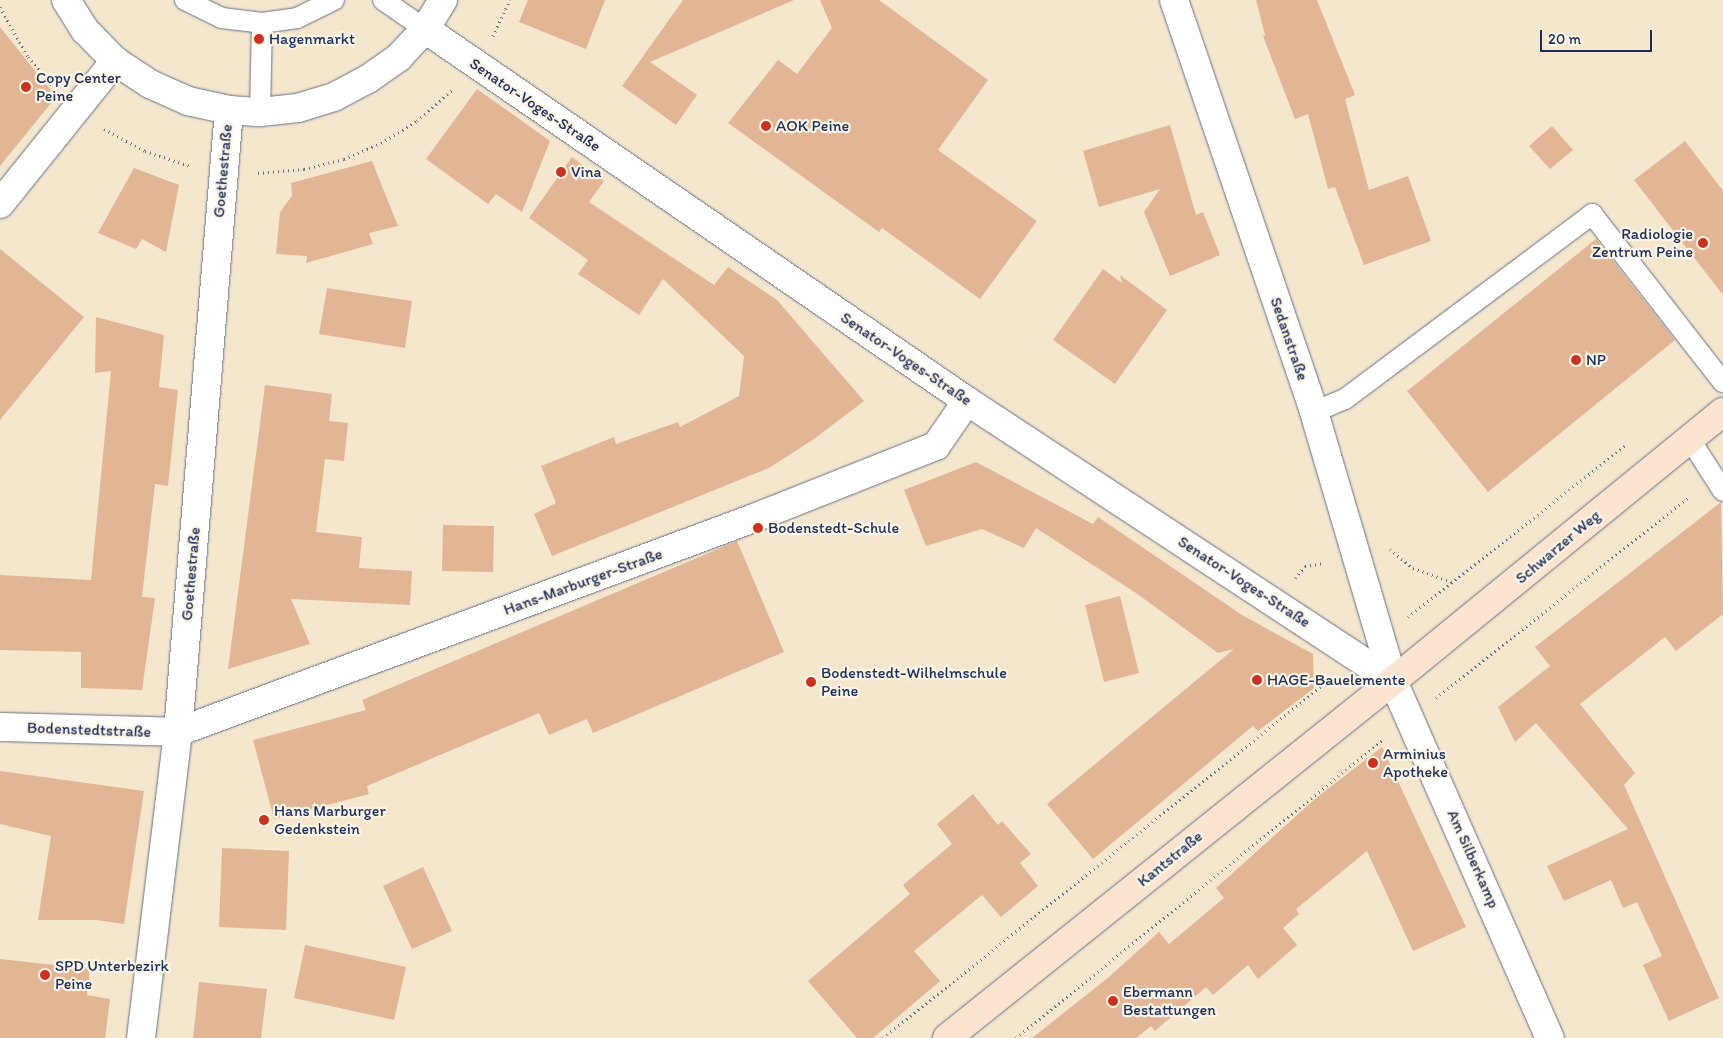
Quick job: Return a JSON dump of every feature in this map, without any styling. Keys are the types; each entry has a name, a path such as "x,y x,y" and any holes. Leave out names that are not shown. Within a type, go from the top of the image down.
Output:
{"street":[{"path":"66,0 85,30 115,61 150,84 188,101 229,110 260,112 298,108 334,97 368,80 399,57 424,30 443,0"},
{"name":"Sedanstraße","path":"1174,0 1314,412 1393,682"},
{"name":"Senator-Voges-Straße","path":"424,30 967,401 1393,682"},
{"path":"0,204 115,61"},
{"name":"Goethestraße","path":"141,1038 178,732 229,110"},
{"name":"Hans-Marburger-Straße","path":"178,732 754,518 936,446 967,401"},
{"name":"Schwarzer Weg","path":"1393,682 1723,412"},
{"name":"Am Silberkamp","path":"1393,682 1550,1038"},
{"name":"Kantstraße","path":"947,1038 1393,682"},
{"name":"Bodenstedtstraße","path":"0,727 178,732"}],"lane":[{"path":"185,0 222,18 262,23 297,18 334,0"},
{"path":"383,0 424,30"},
{"path":"260,112 262,23"},
{"path":"1314,412 1345,399 1592,214 1723,382"},
{"path":"1689,438 1718,485"}],"path":[{"path":"0,6 8,26"},
{"path":"1452,582 1632,440"},
{"path":"1016,1038 1410,719 1718,485"},
{"path":"883,1038 1357,657"}],"building":[{"path":"528,0 605,0 586,49 519,22"},
{"path":"683,0 794,0 650,62 697,95 676,125 622,86"},
{"path":"820,0 879,0 988,80 938,150 1037,221 980,299 882,228 879,232 728,123 778,60 797,74 832,28"},
{"path":"1256,0 1317,0 1355,95 1345,99 1369,190 1408,176 1431,241 1364,265 1335,187 1328,189 1308,114 1295,119 1263,36 1265,35"},
{"path":"0,27 56,97 0,166"},
{"path":"477,89 550,141 522,212 496,194 488,204 426,159"},
{"path":"1170,125 1196,215 1203,212 1220,255 1170,276 1144,212 1160,189 1099,207 1083,151"},
{"path":"1552,126 1573,150 1550,169 1529,146"},
{"name":"Radiologie Zentrum Peine","path":"1685,141 1723,191 1723,295 1634,180"},
{"path":"572,157 604,181 589,202 714,285 728,267 777,300 864,401 814,439 769,468 552,556 534,514 556,503 541,466 614,437 616,444 678,422 680,427 739,396 744,356 663,279 639,315 578,274 588,260 529,218"},
{"path":"372,161 398,226 369,233 373,244 306,263 307,256 276,254 280,212 292,196 291,183"},
{"path":"134,168 179,185 166,252 142,239 136,249 98,233"},
{"name":"NP","path":"1596,239 1675,340 1488,492 1407,391"},
{"path":"0,249 84,317 0,420"},
{"path":"1103,269 1122,283 1120,275 1167,310 1115,384 1053,340"},
{"path":"327,288 412,301 405,348 319,334"},
{"path":"96,317 164,335 159,387 178,390 168,486 155,484 142,597 155,598 142,690 81,688 81,652 0,650 0,575 91,580 111,371 95,373"},
{"path":"265,385 332,394 329,421 348,423 344,461 325,459 316,532 362,537 359,568 412,571 410,605 291,599 310,644 228,669"},
{"path":"976,462 1093,524 1098,517 1242,615 1313,654 1314,688 1258,731 1253,726 1093,859 1047,804 1234,649 1218,653 1136,593 1036,528 1024,548 982,529 926,546 904,490"},
{"path":"1721,502 1723,614 1676,651 1665,637 1580,704 1635,773 1624,785 1719,998 1669,1021 1643,965 1662,956 1637,902 1623,908 1611,880 1564,901 1547,866 1628,829 1536,723 1515,742 1498,707 1550,666 1535,647"},
{"path":"443,525 494,526 493,572 442,571"},
{"path":"737,541 784,652 593,733 587,719 549,735 539,713 367,786 369,794 274,819 253,740 366,710 362,700"},
{"path":"1120,596 1139,673 1104,682 1085,605"},
{"path":"1382,747 1466,927 1413,951 1367,851 1296,909 1299,914 1283,928 1297,945 1258,979 1248,965 1213,995 1206,987 1155,1031 1151,1026 1136,1038 1032,1038 1109,977 1159,932 1169,944 1224,898 1216,888 1315,799"},
{"path":"0,771 144,791 124,924 96,920 38,920 51,836 0,824"},
{"path":"973,794 998,825 1002,821 1031,854 1020,863 1038,886 1001,917 982,895 914,951 940,981 873,1038 857,1038 808,981 910,894 903,885 952,844 937,824"},
{"path":"222,848 289,851 286,930 219,927"},
{"path":"423,867 452,931 412,949 383,886"},
{"path":"305,945 406,967 394,1020 294,998"},
{"name":"SPD Unterbezirk Peine","path":"0,959 90,969 87,995 110,999 105,1038 0,1038"},
{"path":"199,982 267,989 261,1038 193,1038"}],"place":[{"name":"Hagenmarkt","path":"259,39"},
{"name":"Copy Center Peine","path":"26,87"},
{"name":"AOK Peine","path":"766,126"},
{"name":"Vina","path":"561,172"},
{"name":"Radiologie Zentrum Peine","path":"1703,243"},
{"name":"NP","path":"1576,360"},
{"name":"Bodenstedt-Schule","path":"758,528"},
{"name":"HAGE-Bauelemente","path":"1257,680"},
{"name":"Bodenstedt-Wilhelmschule Peine","path":"811,682"},
{"name":"Arminius Apotheke","path":"1373,763"},
{"name":"Hans Marburger Gedenkstein","path":"264,820"},
{"name":"SPD Unterbezirk Peine","path":"45,975"},
{"name":"Ebermann Bestattungen","path":"1113,1001"}]}
